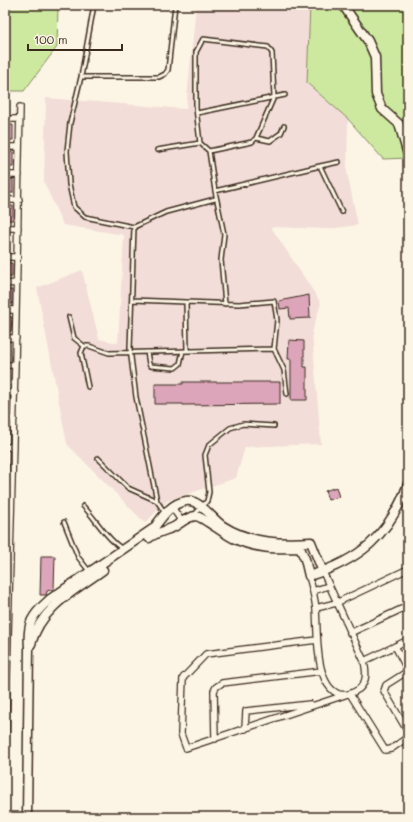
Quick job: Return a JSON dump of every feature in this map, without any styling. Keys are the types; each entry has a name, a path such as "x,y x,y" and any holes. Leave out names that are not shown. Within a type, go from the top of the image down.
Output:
{"street":[{"path":"343,5 368,41 375,57 376,94 382,109 399,124 408,155"},
{"path":"5,753 8,529 12,500 20,107"},
{"path":"5,119 19,119"},
{"path":"5,147 19,147"},
{"path":"5,175 19,175"},
{"path":"5,200 19,200"},
{"path":"5,228 18,228"},
{"path":"5,257 18,257"},
{"path":"5,284 17,283"},
{"path":"5,310 16,310"},
{"path":"5,338 16,338"},
{"path":"5,365 15,365"},
{"path":"5,392 15,392"},
{"path":"5,419 14,419"},
{"path":"5,447 13,447"},
{"path":"5,473 12,473"},
{"path":"309,576 323,572 353,558 375,540 393,517 408,484"},
{"path":"5,500 12,500"},
{"path":"27,817 29,648 34,630 46,612 123,549 154,528 159,520 172,507 186,501 194,502 223,526 244,536 267,542 311,542 318,554 328,586 364,660 366,673 365,681 361,687 348,694 186,748 181,734 183,678 206,654 317,640"},
{"path":"172,507 182,522"},
{"path":"91,575 157,532 167,529 193,516 202,517 218,531 247,544 266,549 300,548 305,559 313,591 316,608 317,640 322,671 329,687 334,692 348,694 384,750 391,749 408,737"},
{"path":"159,520 167,529"},
{"path":"316,608 336,603 408,569"},
{"path":"313,591 328,586"},
{"path":"350,633 408,606"},
{"path":"364,660 408,640"},
{"path":"396,646 408,671 386,685 384,691 408,732"},
{"path":"215,739 214,691 216,687 222,684 322,671"},
{"path":"245,728 246,711 320,703"}],"lane":[{"path":"94,5 81,77 71,117 67,151 68,184 74,207 85,217 134,227 166,212 216,198"},
{"path":"81,77 159,77 165,74 168,70 175,5"},
{"path":"209,151 252,142 256,138 274,97 272,53 268,47 203,39 196,52 197,113 200,143 209,151 216,198 224,234 221,260 225,304"},
{"path":"197,113 285,95"},
{"path":"256,138 270,141 281,133 284,126"},
{"path":"157,150 200,143"},
{"path":"215,192 339,162"},
{"path":"320,166 342,212"},
{"path":"134,227 133,300 130,352 136,397 157,501 165,513"},
{"path":"133,300 225,304 274,301 277,320 274,349 284,370 287,394"},
{"path":"147,352 148,364 150,366 175,368 180,364 185,351 186,302"},
{"path":"68,317 74,338 84,346 89,346 109,353 274,349"},
{"path":"84,346 81,354 88,387"},
{"path":"193,516 208,501 209,492 205,455 209,445 230,428 243,424 274,426"},
{"path":"98,458 128,488 157,501"},
{"path":"83,506 95,518 113,543 123,549"},
{"path":"64,522 78,557 91,575"}],"shaded area":[{"path":"196,5 310,5 307,83 348,119 347,172 358,225 328,229 271,227 321,303 312,332 321,444 245,447 236,478 167,501 145,523 67,444 37,288 82,270 99,339 118,343 124,235 63,225 44,182 46,98 186,109"}],"green space":[{"path":"5,5 58,5 57,47 24,91 5,91"},
{"path":"310,5 408,5 408,158 383,159 348,119 307,83"}],"building":[{"path":"5,125 13,125 13,140 5,140"},
{"path":"5,152 13,152 13,167 5,167"},
{"path":"5,179 13,179 13,193 5,193"},
{"path":"5,206 13,206 13,220 5,220"},
{"path":"5,263 12,263 12,277 5,277"},
{"path":"5,290 12,290 12,304 5,304"},
{"path":"309,295 310,318 290,319 289,308 280,309 279,301"},
{"path":"5,317 12,317 11,331 5,331"},
{"path":"289,340 304,341 304,367 307,367 307,400 291,400 291,359 288,359"},
{"path":"183,382 280,382 280,404 155,404 155,384 183,384"},
{"path":"336,487 339,497 328,500 325,491"},
{"path":"41,556 55,556 54,589 47,591 46,595 40,595"}]}
